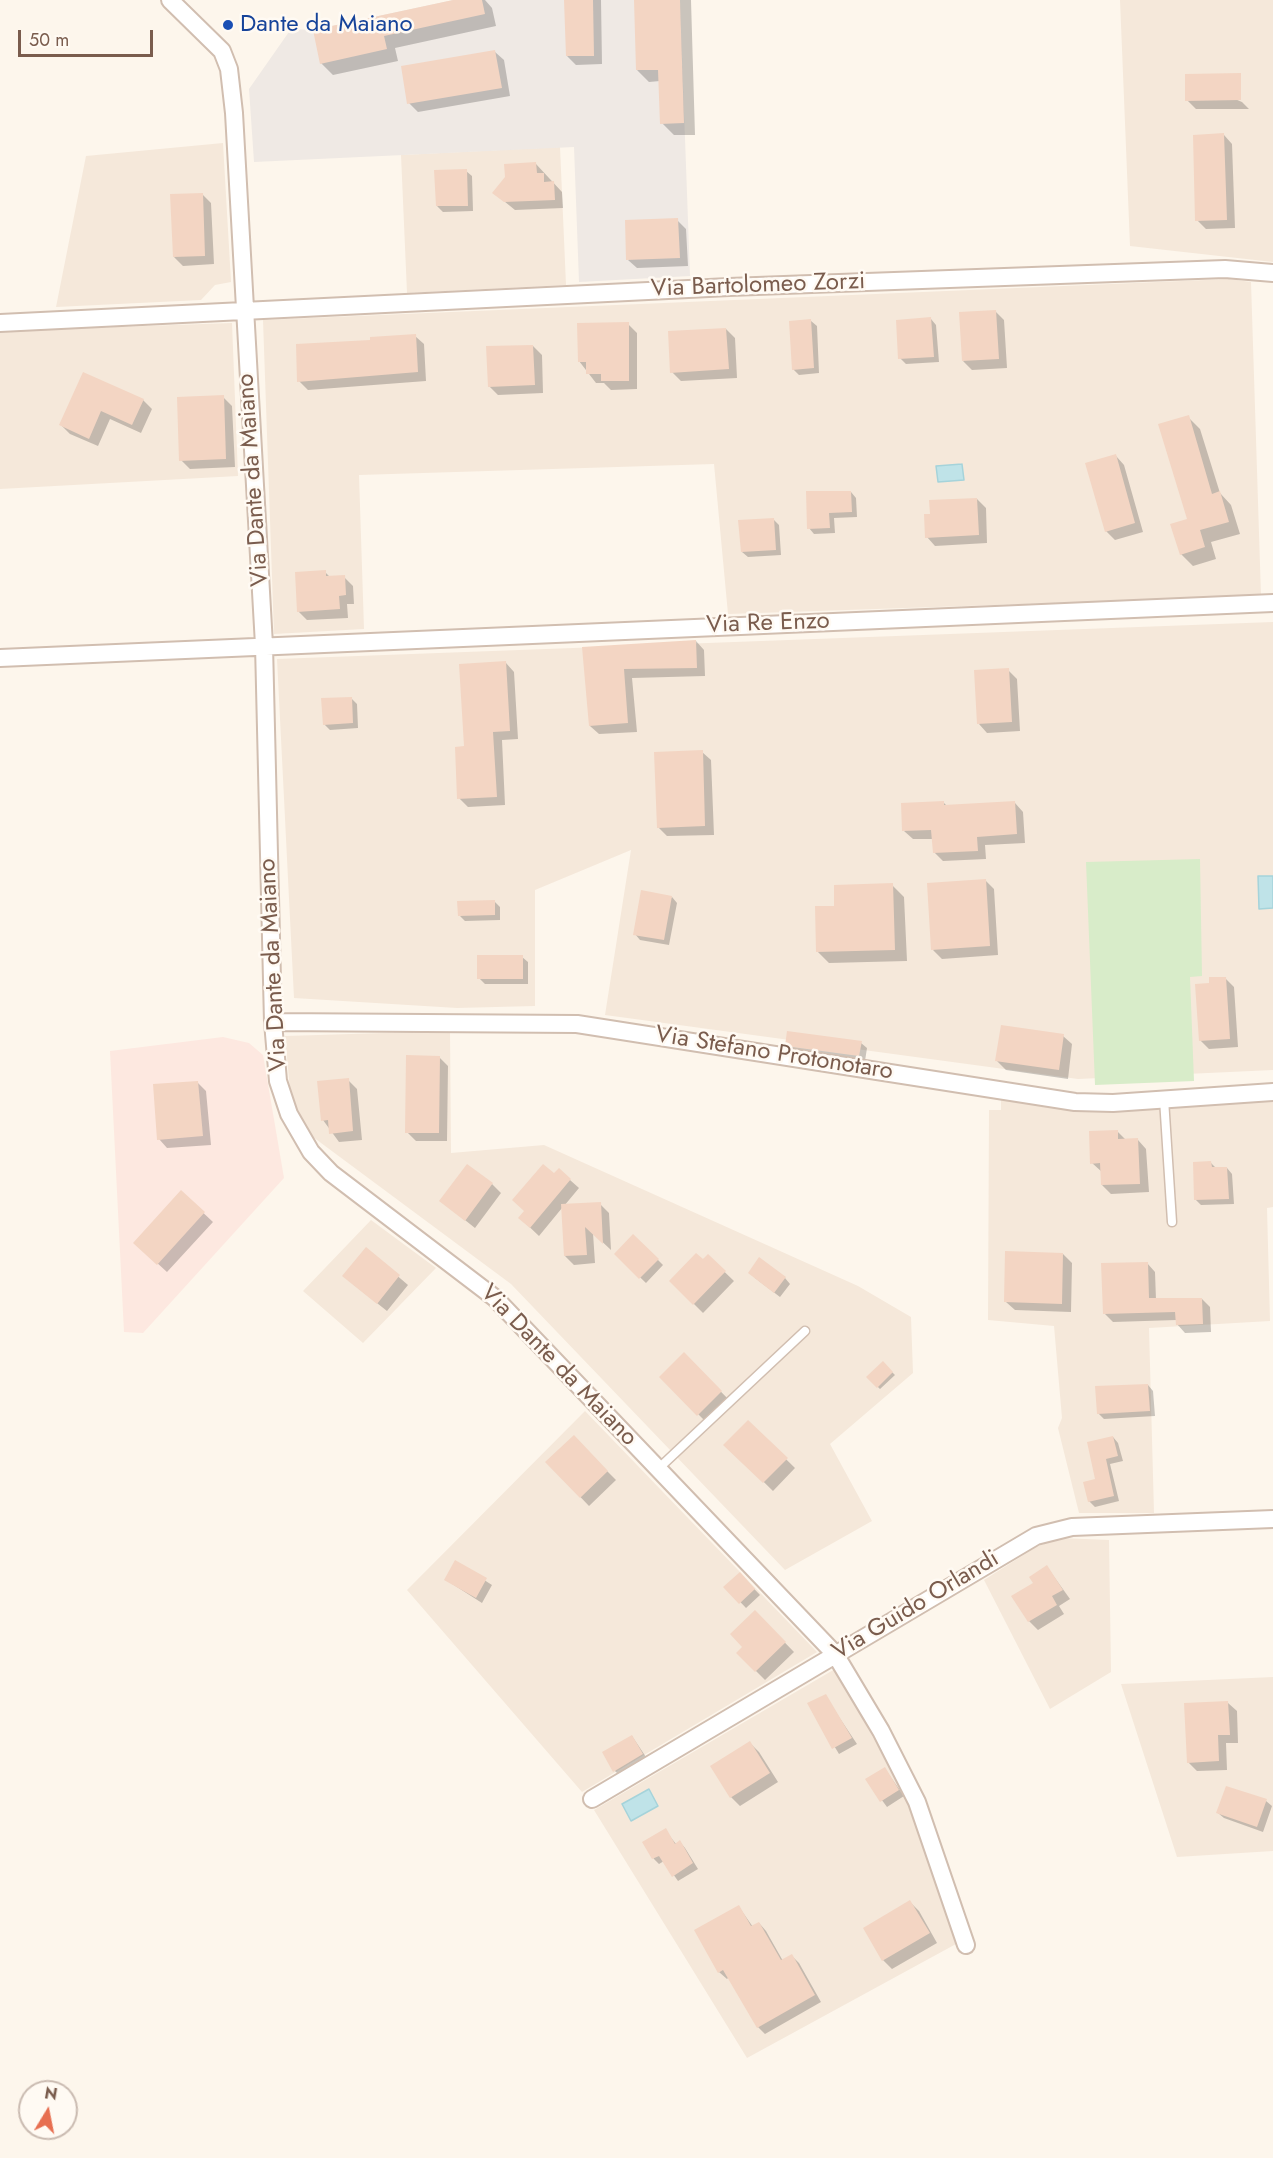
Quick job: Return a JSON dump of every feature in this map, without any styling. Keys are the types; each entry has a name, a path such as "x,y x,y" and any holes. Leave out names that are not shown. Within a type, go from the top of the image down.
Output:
{"street":[{"name":"Via Dante da Maiano","path":"170,0 213,41 227,63 234,113 243,310 264,645 273,1022 278,1081 289,1114 311,1152 331,1173 495,1298 835,1654 881,1731 917,1802 966,1945"},
{"name":"Via Bartolomeo Zorzi","path":"0,323 729,287 1225,269 1273,273"},
{"name":"Via Re Enzo","path":"0,658 1273,603"},
{"name":"Via Stefano Protonotaro","path":"273,1022 577,1024 1061,1100 1101,1103 1273,1092"},
{"name":"Via Guido Orlandi","path":"592,1799 1026,1541 1047,1532 1082,1527 1273,1519"}],"lane":[{"path":"1164,1099 1172,1222"},
{"path":"658,1469 805,1331"}],"shaded area":[{"path":"453,0 680,0 690,276 579,282 574,147 254,162 249,89 291,29 313,30"},
{"path":"1120,0 1273,0 1273,262 1130,246"},
{"path":"223,143 231,282 215,285 201,300 56,307 86,156"},
{"path":"560,147 566,285 407,293 401,155"},
{"path":"1229,279 1251,282 1261,596 728,614 714,464 359,475 364,629 274,634 263,320"},
{"path":"232,323 238,476 0,489 0,331"},
{"path":"1273,622 1273,1070 1078,1079 605,1015 631,850 535,890 535,1006 457,1008 294,998 277,659"},
{"path":"450,1031 451,1153 544,1145 858,1286 911,1317 913,1373 830,1444 872,1521 785,1570 511,1284 313,1137 291,1101 285,1036"},
{"path":"223,1037 249,1043 263,1055 284,1178 143,1333 124,1332 110,1051"},
{"path":"1001,1097 1087,1108 1273,1101 1273,1207 1267,1208 1270,1321 1149,1328 1154,1513 1079,1513 1058,1428 1062,1418 1054,1326 988,1320 989,1110 1001,1110"},
{"path":"371,1220 436,1268 363,1343 303,1291"},
{"path":"585,1411 817,1652 582,1792 407,1590"},
{"path":"1060,1538 1109,1540 1111,1672 1050,1709 984,1580 1036,1547"},
{"path":"835,1669 911,1806 956,1944 747,2058 594,1810"},
{"path":"1273,1677 1273,1851 1177,1857 1121,1684"}],"green space":[{"path":"1200,859 1202,976 1190,977 1194,1081 1095,1085 1086,862"}],"water":[{"path":"962,464 964,480 938,482 936,466"},
{"path":"1258,876 1273,876 1273,908 1259,909"},
{"path":"649,1789 658,1806 631,1821 622,1804"}],"building":[{"path":"453,0 482,0 485,14 384,36 387,49 320,64 313,30"},
{"path":"564,0 593,0 594,56 566,56"},
{"path":"634,0 680,0 684,123 660,124 658,70 636,70"},
{"path":"495,50 502,88 407,104 401,66"},
{"path":"1241,73 1241,100 1185,101 1185,74"},
{"path":"1224,133 1227,220 1195,221 1193,135"},
{"path":"536,162 537,173 544,173 544,182 554,181 555,200 504,202 492,193 505,177 504,164"},
{"path":"467,169 468,206 436,206 434,170"},
{"path":"203,193 205,256 173,257 170,194"},
{"path":"678,218 680,258 626,260 625,220"},
{"path":"996,310 999,359 962,361 959,312"},
{"path":"931,317 934,357 898,359 896,320"},
{"path":"811,319 814,368 792,370 789,321"},
{"path":"629,322 629,381 601,381 601,374 586,374 586,362 578,362 577,323"},
{"path":"726,328 729,369 670,373 668,331"},
{"path":"416,334 418,372 297,382 296,344 370,340 370,337"},
{"path":"533,345 535,385 488,387 486,346"},
{"path":"83,372 144,399 132,425 101,411 89,439 59,425"},
{"path":"224,395 226,459 179,461 177,397"},
{"path":"1189,415 1212,494 1220,491 1229,522 1200,530 1205,547 1180,555 1170,524 1187,519 1158,424"},
{"path":"1116,454 1135,523 1105,532 1085,463"},
{"path":"806,491 851,491 852,512 829,513 830,528 807,529"},
{"path":"977,498 979,535 925,538 924,514 930,514 929,500"},
{"path":"774,518 776,550 741,552 738,520"},
{"path":"326,570 326,576 345,575 346,595 339,596 340,609 297,612 295,572"},
{"path":"696,640 697,668 624,669 628,723 589,726 582,647"},
{"path":"506,661 510,731 493,732 497,797 457,799 455,747 464,746 459,664"},
{"path":"1009,668 1012,722 977,724 974,670"},
{"path":"352,697 353,723 323,725 321,698"},
{"path":"703,750 705,826 657,828 654,752"},
{"path":"944,801 944,805 1015,801 1017,834 977,837 978,851 933,853 931,830 902,831 901,803"},
{"path":"986,879 990,946 931,950 927,883"},
{"path":"893,883 895,950 816,952 815,906 834,906 834,885"},
{"path":"641,890 672,896 664,940 633,935"},
{"path":"495,900 495,915 458,916 457,901"},
{"path":"477,955 523,955 523,979 477,979"},
{"path":"1209,977 1226,977 1230,1039 1199,1041 1195,984 1209,983"},
{"path":"1001,1025 1064,1034 1059,1070 995,1061"},
{"path":"787,1031 862,1041 859,1056 785,1046"},
{"path":"406,1055 440,1056 439,1133 405,1133"},
{"path":"349,1078 353,1131 329,1134 328,1120 321,1121 317,1081"},
{"path":"198,1081 203,1136 157,1140 153,1084"},
{"path":"1118,1130 1118,1139 1138,1138 1140,1184 1101,1185 1100,1163 1090,1164 1089,1131"},
{"path":"1211,1161 1212,1167 1227,1167 1229,1199 1194,1200 1193,1162"},
{"path":"467,1164 493,1183 465,1221 439,1201"},
{"path":"543,1164 554,1173 559,1168 571,1179 530,1228 518,1218 524,1211 512,1200"},
{"path":"181,1190 205,1212 157,1265 133,1243"},
{"path":"601,1202 603,1244 585,1227 587,1255 564,1256 561,1204"},
{"path":"633,1234 659,1259 639,1279 614,1254"},
{"path":"366,1247 400,1275 377,1304 342,1276"},
{"path":"1005,1251 1063,1253 1062,1304 1004,1302"},
{"path":"696,1253 703,1259 708,1254 726,1271 693,1305 669,1281"},
{"path":"759,1257 786,1277 774,1293 748,1273"},
{"path":"1148,1262 1149,1298 1202,1298 1203,1324 1176,1325 1175,1312 1103,1314 1101,1263"},
{"path":"684,1352 722,1391 697,1416 659,1377"},
{"path":"883,1361 893,1372 877,1388 866,1377"},
{"path":"1148,1384 1150,1411 1097,1414 1095,1386"},
{"path":"748,1420 788,1458 763,1483 723,1445"},
{"path":"574,1435 608,1471 580,1498 545,1462"},
{"path":"1113,1436 1118,1456 1106,1459 1114,1496 1088,1502 1083,1482 1095,1479 1087,1442"},
{"path":"455,1560 487,1578 476,1598 444,1580"},
{"path":"1047,1565 1063,1590 1052,1596 1057,1605 1028,1622 1011,1596 1033,1583 1029,1577"},
{"path":"740,1572 755,1589 739,1604 723,1587"},
{"path":"755,1610 786,1642 755,1672 736,1653 742,1647 730,1634"},
{"path":"826,1694 852,1738 832,1749 807,1703"},
{"path":"1228,1701 1230,1735 1218,1735 1219,1761 1187,1763 1184,1703"},
{"path":"632,1735 643,1754 613,1772 602,1752"},
{"path":"750,1741 770,1773 730,1798 710,1766"},
{"path":"885,1767 899,1790 880,1802 865,1779"},
{"path":"1226,1786 1267,1799 1257,1827 1216,1813"},
{"path":"666,1828 675,1844 680,1840 693,1863 672,1877 659,1856 652,1859 642,1842"},
{"path":"910,1900 930,1933 882,1961 863,1928"},
{"path":"739,1905 751,1926 759,1922 781,1960 792,1954 815,1995 757,2028 723,1970 718,1973 694,1930"}],"place":[{"name":"Dante da Maiano","path":"228,25"}]}
